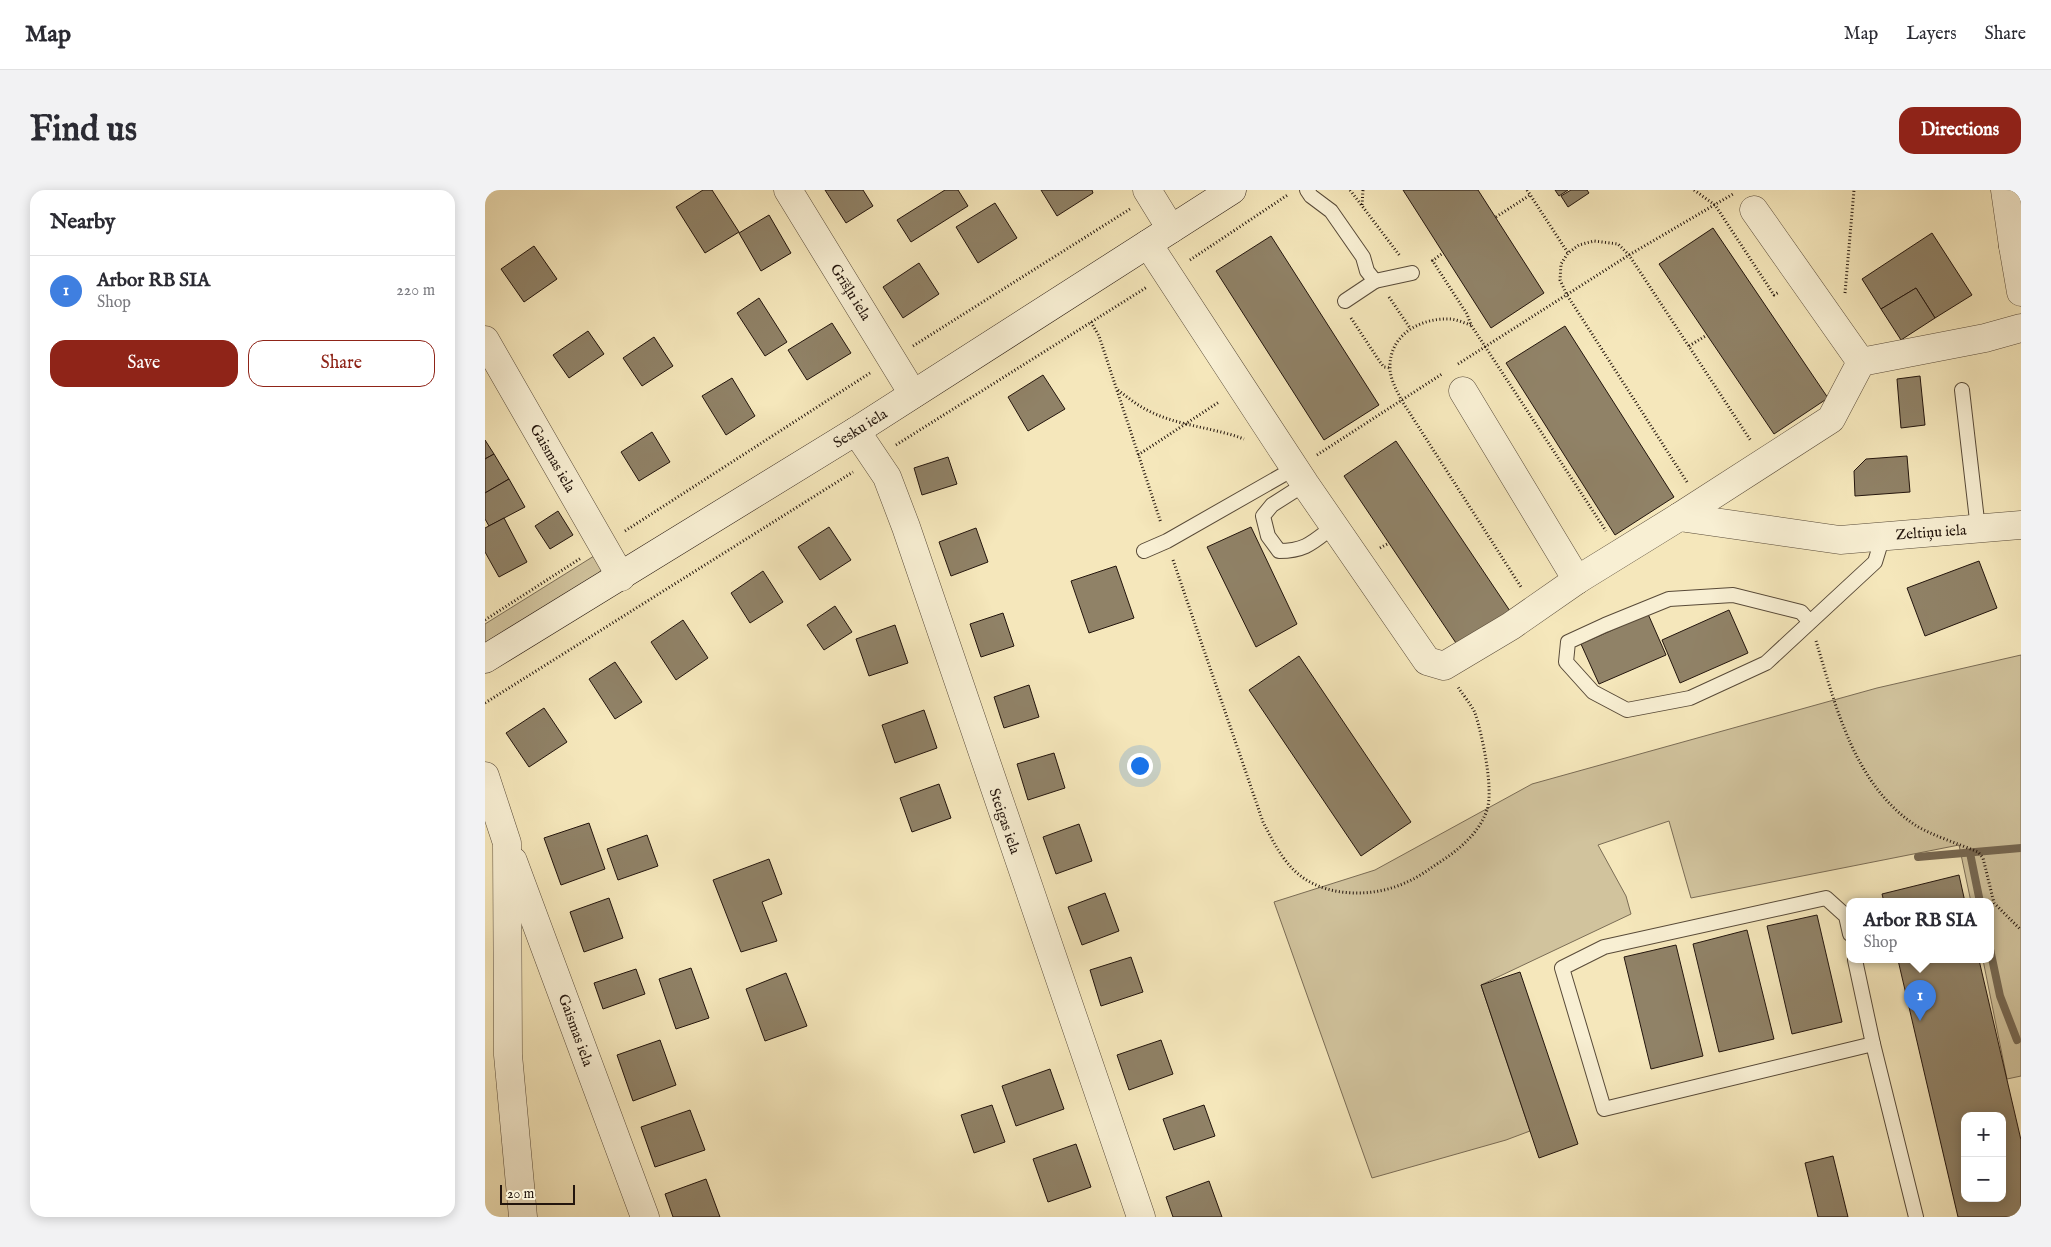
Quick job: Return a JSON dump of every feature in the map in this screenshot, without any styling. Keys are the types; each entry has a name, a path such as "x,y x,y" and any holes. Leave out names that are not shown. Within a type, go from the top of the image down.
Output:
{"street":[{"name":"Grīšļu iela","path":"788,190 913,394"},
{"name":"Sesku iela","path":"485,659 856,431 1232,190"},
{"path":"2005,190 2017,246 2021,292"},
{"path":"1149,193 1171,229"},
{"path":"1747,200 1861,362"},
{"path":"1147,244 1293,467 1427,661 1444,666 1511,626 1577,580 1831,419 1861,362"},
{"path":"1861,362 1985,338 2021,328"},
{"name":"Gaismas iela","path":"485,340 621,577"},
{"path":"1455,381 1577,580"},
{"name":"Steigas iela","path":"856,431 887,477 906,527 1141,1217"},
{"name":"Zeltiņu iela","path":"1690,510 1840,540 2021,525"},
{"name":"Gaismas iela","path":"485,776 507,843 645,1217"},
{"name":"Gaismas iela","path":"507,843 508,1056 523,1217"}],"lane":[{"path":"1307,190 1311,196 1331,211 1363,257 1367,271 1375,281"},
{"path":"1345,301 1375,281 1412,273"},
{"path":"1962,390 1978,528"},
{"path":"1293,467 1272,505 1263,516 1268,536 1279,551 1295,551 1309,545 1333,526"},
{"path":"1144,551 1167,541 1293,467"},
{"path":"1810,622 1801,612 1733,595 1669,599 1568,642 1566,662 1593,692 1627,710 1690,698 1766,663 1875,562 1883,536"},
{"path":"1846,916 1826,898 1605,947 1562,968 1604,1108 1873,1044"},
{"path":"1856,963 1873,1044 1916,1217"}],"path":[{"path":"1351,190 1412,273"},
{"path":"1362,206 1363,190"},
{"path":"1527,190 1568,253"},
{"path":"1694,190 1715,205"},
{"path":"1842,333 1854,190"},
{"path":"485,620 1149,193"},
{"path":"1496,217 1530,195"},
{"path":"1455,366 1629,255 1715,205 1747,200"},
{"path":"1690,510 1560,280 1561,264 1568,253 1579,245 1594,241 1618,244 1629,255 1764,462"},
{"path":"1433,260 1467,314 1471,325 1610,536 1639,542"},
{"path":"1375,281 1394,302 1410,328"},
{"path":"1345,301 1343,304 1380,362 1389,368"},
{"path":"1471,325 1450,319 1427,321 1410,328 1391,354 1389,368 1402,401 1535,609"},
{"path":"1091,322 1099,336 1263,822 1279,851 1292,868 1303,877 1324,887 1345,892 1365,893 1406,882 1448,856 1477,830 1488,808 1487,767 1474,712 1444,666"},
{"path":"1689,346 1707,335"},
{"path":"1117,390 1147,410 1185,424 1231,434 1266,447 1293,467 1402,401 1455,381"},
{"path":"1139,455 1242,388"},
{"path":"1810,622 1837,708 1854,752 1879,794 1915,825 1978,852 1983,858 1993,898"},
{"path":"1994,903 2021,930"}],"shaded area":[{"path":"602,551 603,568 599,573 485,644 485,624"},
{"path":"2021,655 2021,1076 2007,1079 1984,963 1994,963 1994,898 1970,898 1959,845 1691,898 1669,821 1598,845 1626,896 1631,914 1481,985 1530,1131 1506,1140 1372,1178 1274,902 1375,870 1532,784 1877,688"}],"building":[{"path":"703,190 712,190 739,232 705,253 676,207"},
{"path":"825,190 863,190 873,206 846,223"},
{"path":"945,190 958,190 968,206 911,242 897,220"},
{"path":"1041,190 1092,190 1093,193 1057,216"},
{"path":"1403,190 1478,190 1544,293 1491,328"},
{"path":"1555,190 1568,190 1559,196"},
{"path":"1571,190 1587,190 1589,193 1568,207 1561,196"},
{"path":"995,203 1017,238 978,263 956,227"},
{"path":"769,215 791,253 761,271 739,233"},
{"path":"1713,228 1828,398 1774,434 1659,264"},
{"path":"1932,233 1972,295 1935,318 1916,288 1881,309 1862,279"},
{"path":"1271,236 1379,405 1324,440 1216,271"},
{"path":"534,246 557,279 524,302 501,269"},
{"path":"919,263 939,294 903,318 883,287"},
{"path":"1916,288 1935,318 1901,340 1881,309"},
{"path":"759,298 787,342 765,356 737,313"},
{"path":"832,323 851,353 807,380 788,350"},
{"path":"1565,326 1674,497 1615,535 1506,363"},
{"path":"588,331 604,354 569,378 553,355"},
{"path":"654,337 673,366 642,386 623,358"},
{"path":"1043,375 1065,409 1028,431 1008,397"},
{"path":"1920,376 1925,425 1901,428 1897,379"},
{"path":"732,378 755,416 726,435 702,396"},
{"path":"652,432 670,462 639,481 621,452"},
{"path":"485,440 494,454 485,459"},
{"path":"1396,441 1512,614 1460,649 1344,476"},
{"path":"494,454 509,479 485,493 485,459"},
{"path":"1907,456 1910,492 1855,496 1854,471 1866,459"},
{"path":"948,457 957,484 922,495 914,468"},
{"path":"509,479 525,507 489,526 485,519 485,493"},
{"path":"558,511 573,535 550,549 535,526"},
{"path":"504,518 527,562 499,577 485,552 485,528"},
{"path":"829,527 851,560 820,580 798,547"},
{"path":"1251,527 1297,624 1256,647 1207,547"},
{"path":"976,528 988,562 951,576 939,542"},
{"path":"1979,561 1997,608 1925,636 1907,588"},
{"path":"1116,566 1134,618 1089,633 1071,581"},
{"path":"763,571 783,602 750,623 731,593"},
{"path":"835,606 852,632 824,650 807,625"},
{"path":"1729,610 1748,653 1680,683 1662,640"},
{"path":"1003,613 1014,646 981,657 970,624"},
{"path":"1648,614 1666,655 1599,684 1581,644"},
{"path":"683,620 708,658 676,680 651,642"},
{"path":"895,625 908,663 869,676 856,639"},
{"path":"1299,656 1411,822 1361,856 1249,690"},
{"path":"615,662 642,702 615,719 589,679"},
{"path":"1029,685 1039,717 1004,728 994,697"},
{"path":"544,708 567,742 529,767 506,733"},
{"path":"924,710 937,748 895,763 882,725"},
{"path":"1054,753 1065,788 1028,800 1017,764"},
{"path":"939,784 951,818 912,832 900,798"},
{"path":"589,823 605,869 561,885 544,838"},
{"path":"1079,824 1092,861 1056,874 1043,837"},
{"path":"647,835 658,866 618,880 607,849"},
{"path":"769,859 782,894 762,902 777,941 741,952 713,880"},
{"path":"1959,875 1964,898 1883,898 1882,894"},
{"path":"1105,893 1119,931 1082,945 1068,907"},
{"path":"609,898 623,938 584,952 570,912"},
{"path":"1817,915 1842,1022 1792,1034 1767,926"},
{"path":"1747,930 1774,1039 1719,1052 1693,944"},
{"path":"1676,945 1703,1056 1651,1069 1624,957"},
{"path":"1131,957 1143,992 1101,1006 1090,970"},
{"path":"1899,963 1980,963 2021,1140 2021,1217 1958,1217"},
{"path":"691,968 709,1018 676,1029 659,979"},
{"path":"636,969 645,994 603,1009 594,983"},
{"path":"1520,972 1578,1144 1539,1158 1481,985"},
{"path":"786,973 807,1026 765,1041 746,989"},
{"path":"660,1040 676,1085 633,1101 617,1055"},
{"path":"1161,1040 1173,1074 1129,1090 1117,1055"},
{"path":"1050,1069 1064,1109 1016,1126 1002,1086"},
{"path":"992,1105 1005,1142 974,1153 961,1115"},
{"path":"1204,1105 1215,1136 1174,1150 1163,1119"},
{"path":"690,1110 705,1150 655,1167 641,1127"},
{"path":"1076,1144 1091,1187 1048,1202 1033,1159"},
{"path":"1833,1156 1848,1217 1818,1217 1805,1163"},
{"path":"706,1179 720,1217 673,1217 665,1194"},
{"path":"1209,1181 1222,1217 1173,1217 1166,1197"}],"waterway":[{"path":"1918,857 2021,848"},
{"path":"1970,853 1979,898"},
{"path":"1993,963 2000,996 2017,1040"}],"place":[{"name":"Arbor RB SIA","path":"1920,1021"}]}
